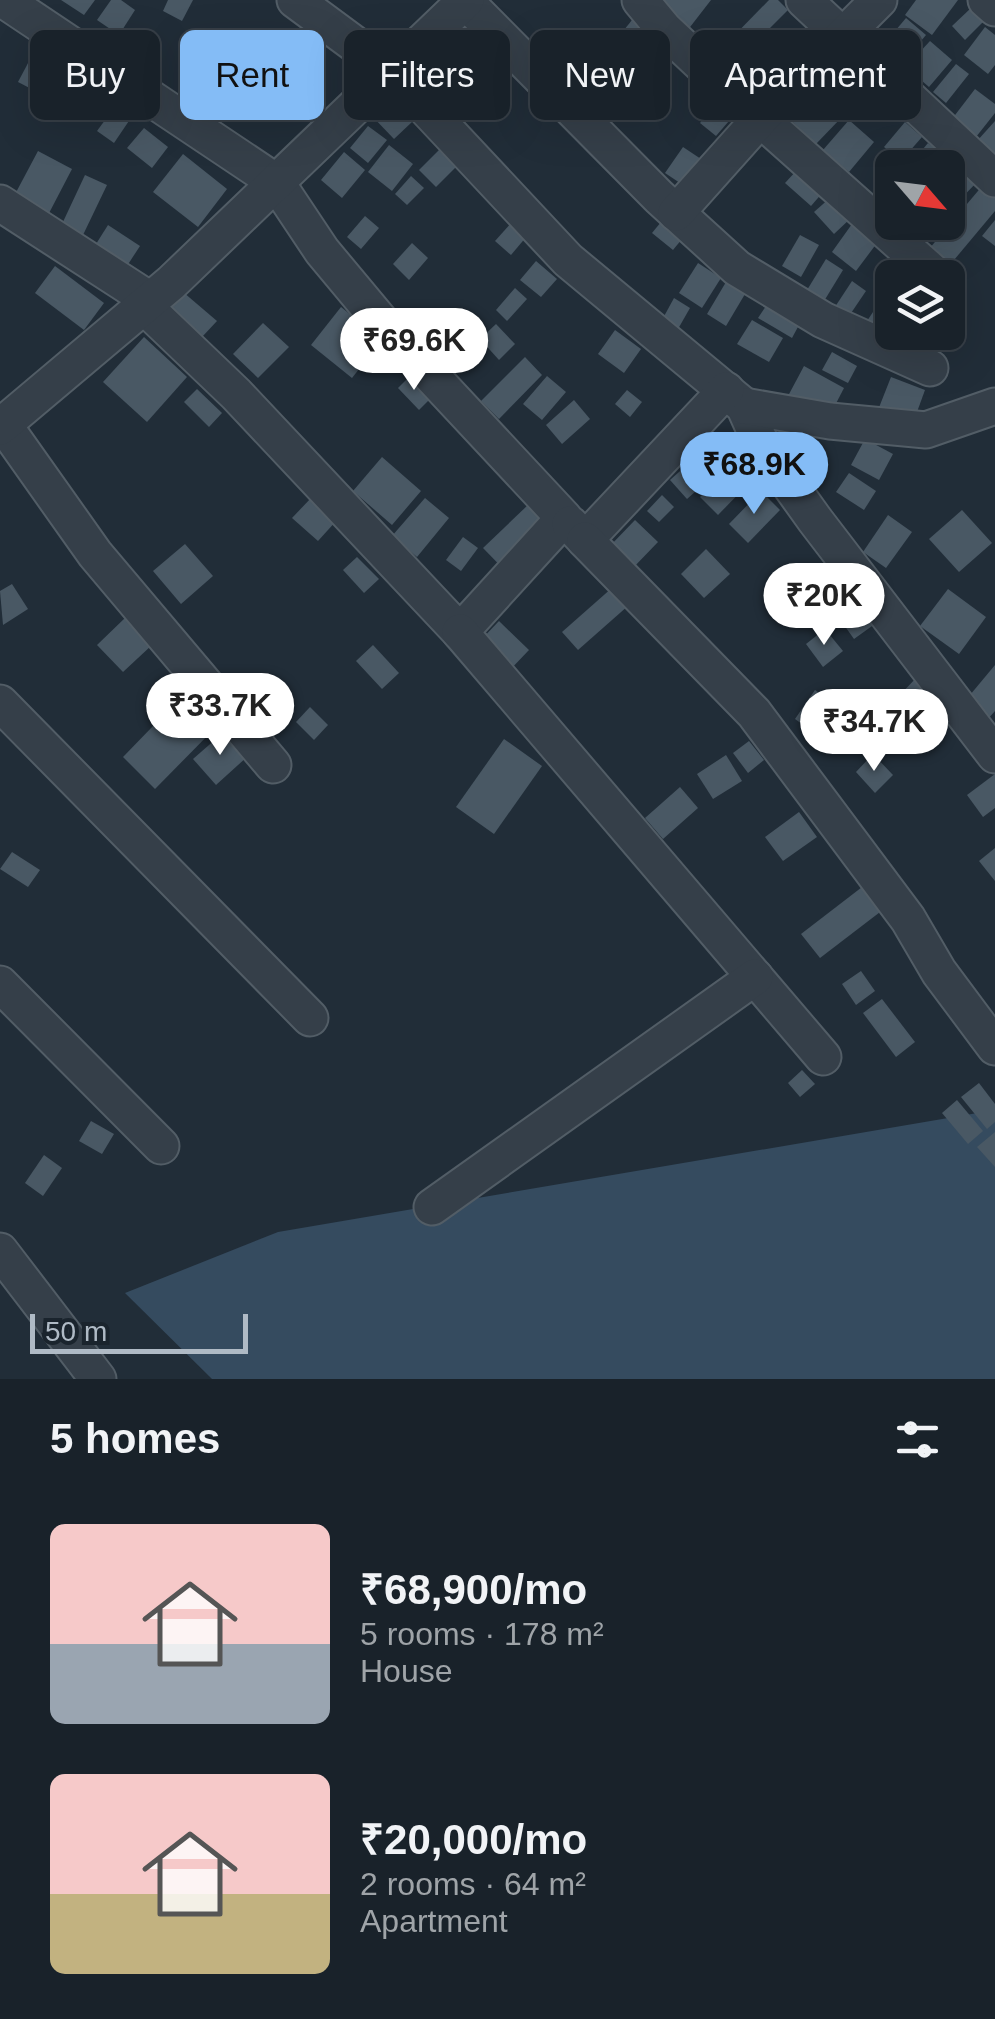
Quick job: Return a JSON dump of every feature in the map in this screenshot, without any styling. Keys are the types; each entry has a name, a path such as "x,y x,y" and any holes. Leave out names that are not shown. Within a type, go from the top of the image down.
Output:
{"street":[{"path":"4,0 276,182 322,251 382,323 754,713 908,919 939,972 995,1046"},
{"path":"296,0 344,36"},
{"path":"640,0 690,54"},
{"path":"804,0 837,30"},
{"path":"850,30 878,0"},
{"path":"986,0 995,8"},
{"path":"434,30 465,1 676,212 738,268 823,320 930,368"},
{"path":"921,109 995,179"},
{"path":"273,765 94,554 4,419 147,303 344,116"},
{"path":"437,120 568,260 735,398 762,446 815,520 995,756"},
{"path":"676,212 759,120"},
{"path":"761,120 919,260"},
{"path":"0,203 147,303 236,394 460,632 823,1056"},
{"path":"735,398 830,420 926,430 995,406"},
{"path":"460,632 575,529 735,398"},
{"path":"0,703 310,1018"},
{"path":"432,1207 755,977"},
{"path":"0,984 161,1146"},
{"path":"0,1251 98,1379"}],"water":[{"path":"995,1110 995,1379 212,1379 125,1293 278,1232"}],"building":[{"path":"61,0 95,0 84,15"},
{"path":"111,0 121,0 135,10 122,30 112,30 97,20"},
{"path":"168,0 193,0 182,21 163,11"},
{"path":"655,0 711,0 687,31"},
{"path":"769,0 778,0 788,10 768,30 740,30"},
{"path":"916,0 958,0 932,35 905,15"},
{"path":"971,8 984,21 965,40 952,26"},
{"path":"906,18 920,30 896,30"},
{"path":"632,20 644,30 624,30"},
{"path":"985,27 995,35 995,65 988,74 964,55"},
{"path":"930,41 952,60 929,87 921,80 921,51"},
{"path":"30,59 30,88 18,82"},
{"path":"956,64 969,74 946,103 933,92"},
{"path":"975,89 995,104 995,113 976,137 952,119"},
{"path":"105,120 130,120 114,143 97,131"},
{"path":"376,120 410,120 394,139"},
{"path":"702,120 730,120 716,136 700,123"},
{"path":"795,120 839,120 816,144"},
{"path":"849,120 874,142 849,172 823,150"},
{"path":"995,121 995,158 977,141"},
{"path":"905,122 922,137 911,150 884,147"},
{"path":"368,126 387,140 368,163 350,148"},
{"path":"144,128 168,147 152,168 127,148"},
{"path":"389,145 413,164 392,191 368,172"},
{"path":"683,147 704,161 686,187 665,173"},
{"path":"441,148 458,165 436,187 419,170"},
{"path":"38,151 72,169 47,217 13,198"},
{"path":"344,152 365,170 342,198 321,180"},
{"path":"183,154 227,189 198,227 153,192"},
{"path":"965,168 978,181 965,194"},
{"path":"798,169 824,191 811,206 785,183"},
{"path":"85,175 107,185 83,235 62,224"},
{"path":"411,176 424,188 407,205 395,194"},
{"path":"983,185 995,195 995,211 954,260 942,260 929,249 937,240 965,240 965,206"},
{"path":"831,197 851,218 834,234 814,212"},
{"path":"365,216 379,228 361,249 347,237"},
{"path":"995,220 995,246 982,236"},
{"path":"661,222 682,239 673,250 652,233"},
{"path":"511,223 527,236 511,255 495,241"},
{"path":"852,224 877,243 856,271 832,252"},
{"path":"108,225 140,246 123,272 91,252"},
{"path":"800,235 819,245 801,277 782,266"},
{"path":"412,243 428,258 409,280 393,264"},
{"path":"826,259 843,270 821,306 804,295"},
{"path":"536,261 557,279 541,297 520,280"},
{"path":"698,263 721,278 702,308 679,293"},
{"path":"55,266 104,303 84,330 35,293"},
{"path":"852,281 866,291 845,322 831,313"},
{"path":"726,282 745,294 726,326 707,314"},
{"path":"515,288 527,299 507,321 496,310"},
{"path":"183,292 217,321 202,337 169,309"},
{"path":"674,298 690,308 678,329 662,320"},
{"path":"766,306 799,325 792,338 758,318"},
{"path":"341,307 382,340 352,378 311,345"},
{"path":"875,309 875,328 865,324"},
{"path":"752,320 783,338 769,362 737,344"},
{"path":"263,323 289,347 258,378 233,354"},
{"path":"496,324 515,344 499,360 480,339"},
{"path":"615,330 641,349 624,373 598,354"},
{"path":"144,337 187,377 147,422 103,382"},
{"path":"911,350 927,350 921,358"},
{"path":"832,352 857,366 848,383 822,370"},
{"path":"525,357 542,375 499,419 481,401"},
{"path":"804,366 844,388 829,417 788,396"},
{"path":"547,376 566,392 542,420 523,404"},
{"path":"409,377 430,399 419,410 398,388"},
{"path":"891,377 925,390 913,423 878,410"},
{"path":"197,389 222,413 209,427 184,402"},
{"path":"627,390 642,402 630,417 615,404"},
{"path":"574,400 590,419 562,444 546,425"},
{"path":"725,434 736,448 710,469 699,456"},
{"path":"865,439 893,454 879,480 851,465"},
{"path":"382,457 421,491 392,525 353,491"},
{"path":"737,459 755,477 718,515 700,497"},
{"path":"688,464 705,483 687,499 670,480"},
{"path":"849,473 876,491 864,510 836,492"},
{"path":"761,491 780,510 748,543 729,524"},
{"path":"662,495 674,507 659,522 647,511"},
{"path":"312,497 337,520 318,541 292,518"},
{"path":"425,498 449,518 417,557 392,536"},
{"path":"530,503 564,539 518,584 483,548"},
{"path":"962,510 992,543 959,572 929,539"},
{"path":"888,515 912,532 886,568 863,552"},
{"path":"635,520 658,542 631,570 609,547"},
{"path":"463,537 478,548 461,571 446,560"},
{"path":"185,544 213,576 181,604 153,571"},
{"path":"706,549 730,574 704,598 681,574"},
{"path":"357,557 379,579 364,593 343,570"},
{"path":"825,567 846,586 822,613 801,594"},
{"path":"12,584 28,609 3,625 0,591"},
{"path":"613,587 629,605 578,650 562,632"},
{"path":"948,589 986,617 959,654 920,626"},
{"path":"865,600 879,621 854,639 839,618"},
{"path":"126,617 152,645 123,672 97,645"},
{"path":"499,621 529,650 508,672 478,643"},
{"path":"825,629 843,651 823,667 806,644"},
{"path":"373,645 399,673 382,689 356,661"},
{"path":"995,665 995,711 987,720 965,701"},
{"path":"920,674 937,690 909,719 892,703"},
{"path":"815,690 837,706 816,734 795,719"},
{"path":"185,693 218,725 155,789 123,757"},
{"path":"310,707 328,725 314,740 296,722"},
{"path":"225,731 248,756 216,785 193,759"},
{"path":"504,739 542,766 494,834 456,807"},
{"path":"749,741 764,760 748,773 733,753"},
{"path":"873,754 893,775 875,793 856,772"},
{"path":"726,755 742,781 713,799 697,774"},
{"path":"995,774 995,808 983,817 967,795"},
{"path":"680,787 698,808 663,839 645,818"},
{"path":"799,812 817,837 783,861 765,837"},
{"path":"995,848 995,881 979,861"},
{"path":"12,852 40,870 28,887 0,869"},
{"path":"866,884 884,909 820,958 801,934"},
{"path":"861,971 875,991 856,1005 842,984"},
{"path":"882,999 915,1042 896,1057 863,1013"},
{"path":"802,1070 815,1084 800,1097 788,1083"},
{"path":"979,1083 995,1104 995,1122 987,1129 961,1097"},
{"path":"957,1100 983,1131 968,1144 942,1113"},
{"path":"91,1121 114,1134 102,1154 79,1141"},
{"path":"995,1132 995,1167 977,1147"},
{"path":"44,1155 62,1168 43,1196 25,1183"}]}
